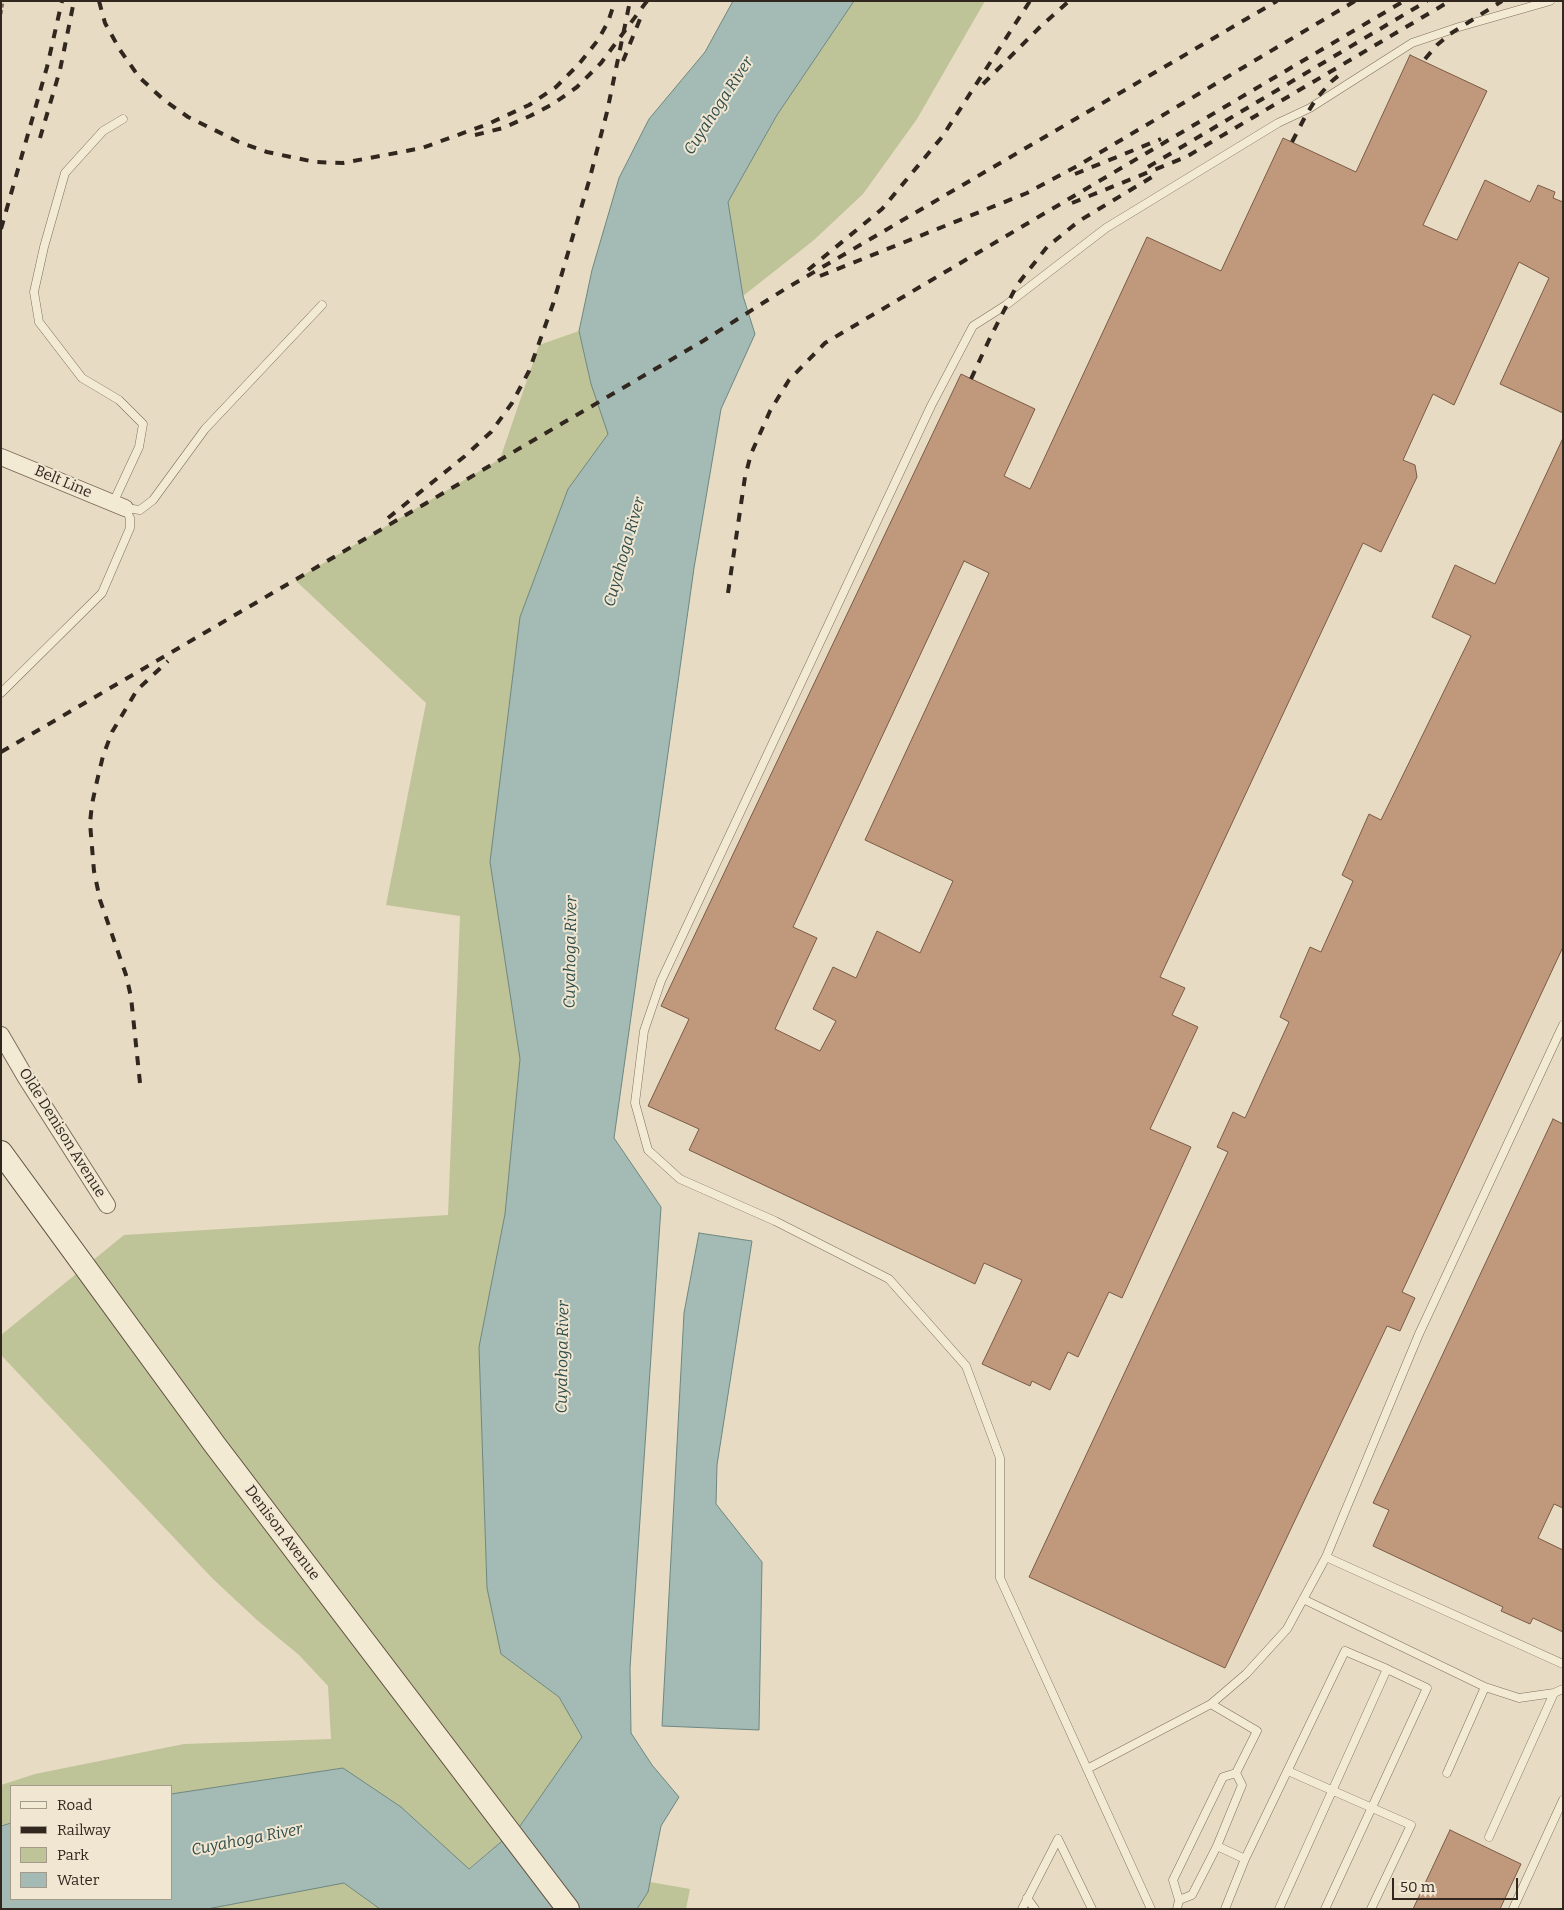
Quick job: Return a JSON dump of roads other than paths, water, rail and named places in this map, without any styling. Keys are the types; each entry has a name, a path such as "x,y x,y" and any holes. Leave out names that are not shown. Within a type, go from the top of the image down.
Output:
{"main road":[{"name":"Denison Avenue","path":"1,1152 216,1446 568,1909"}],"street":[{"name":"Belt Line","path":"1,456 119,505"},
{"name":"Olde Denison Avenue","path":"1,1035 26,1078 108,1205"}],"lane":[{"path":"1151,1909 1000,1578 1000,1458 966,1366 889,1279 775,1222 680,1179 648,1150 635,1103 644,1031 670,963 931,406 973,326 1006,306 1106,228 1278,123 1310,108 1412,43 1459,27 1550,1"},
{"path":"119,505 139,447 143,424 119,400 82,378 39,322 34,292 44,247 65,173 103,131 123,119"},
{"path":"119,505 140,510 152,500 205,428 322,305"},
{"path":"1,693 102,593 130,528 130,518 119,505"},
{"path":"1087,1769 1211,1704 1246,1674 1287,1629 1326,1557 1419,1334 1563,1025"},
{"path":"1326,1557 1563,1664"},
{"path":"1303,1600 1485,1687 1518,1698 1554,1693 1563,1688"},
{"path":"1225,1909 1246,1859 1345,1651 1427,1688 1325,1909"},
{"path":"1279,1909 1387,1669"},
{"path":"1447,1773 1485,1687"},
{"path":"1489,1837 1554,1693"},
{"path":"1176,1909 1179,1900 1173,1880 1223,1777 1236,1773 1257,1731 1211,1704"},
{"path":"1288,1770 1410,1825 1372,1909"},
{"path":"1179,1900 1192,1895 1217,1846 1242,1785 1236,1773"},
{"path":"1513,1909 1563,1800"},
{"path":"1022,1909 1058,1839 1092,1909"},
{"path":"1217,1846 1246,1859"},
{"path":"1027,1898 1035,1909"}],"water":[{"name":"Cuyahoga River","path":"733,1 854,1 777,115 728,202 743,296 755,334 721,409 694,568 614,1138 661,1207 630,1668 631,1733 652,1765 679,1797 661,1826 648,1892 637,1909 380,1909 344,1883 207,1909 1,1909 1,1826 10,1823 10,1900 172,1900 172,1794 343,1768 401,1807 469,1869 520,1826 582,1737 559,1697 501,1654 487,1588 479,1347 505,1214 520,1059 490,862 520,617 568,489 608,434 591,384 579,331 592,270 619,178 649,119 705,52"},
{"path":"699,1233 752,1241 717,1465 716,1504 762,1562 759,1730 662,1726 684,1313"}],"railway":[{"path":"1,229 47,67 62,1"},
{"path":"40,138 60,70 74,1"},
{"path":"99,1 105,23 120,50 139,77 164,100 188,117 239,142 267,152 315,162 343,163 422,148 488,124 529,105 556,87 579,64 598,40 608,22 615,1"},
{"path":"388,518 465,456 491,432 512,403 529,371 553,304 589,181 607,112 630,1"},
{"path":"475,135 503,128 530,116 553,104 577,87 601,63 647,1"},
{"path":"808,270 882,209 942,137 1030,1"},
{"path":"983,84 1069,1"},
{"path":"1,752 703,341 785,289 1277,1"},
{"path":"820,276 1027,193 1079,165 1355,1"},
{"path":"728,593 745,477 751,454 770,411 789,380 825,343 1404,1"},
{"path":"1148,167 1427,1"},
{"path":"1072,203 1186,157 1450,1"},
{"path":"1425,59 1450,34 1502,1"},
{"path":"623,61 640,19"},
{"path":"1292,142 1316,99 1344,71"},
{"path":"1075,174 1161,139"},
{"path":"971,379 1017,285 1047,247 1079,221 1152,177"},
{"path":"140,1083 131,997 126,975 100,900 94,871 90,823 92,804 103,756 112,732 137,690 168,661"}]}
